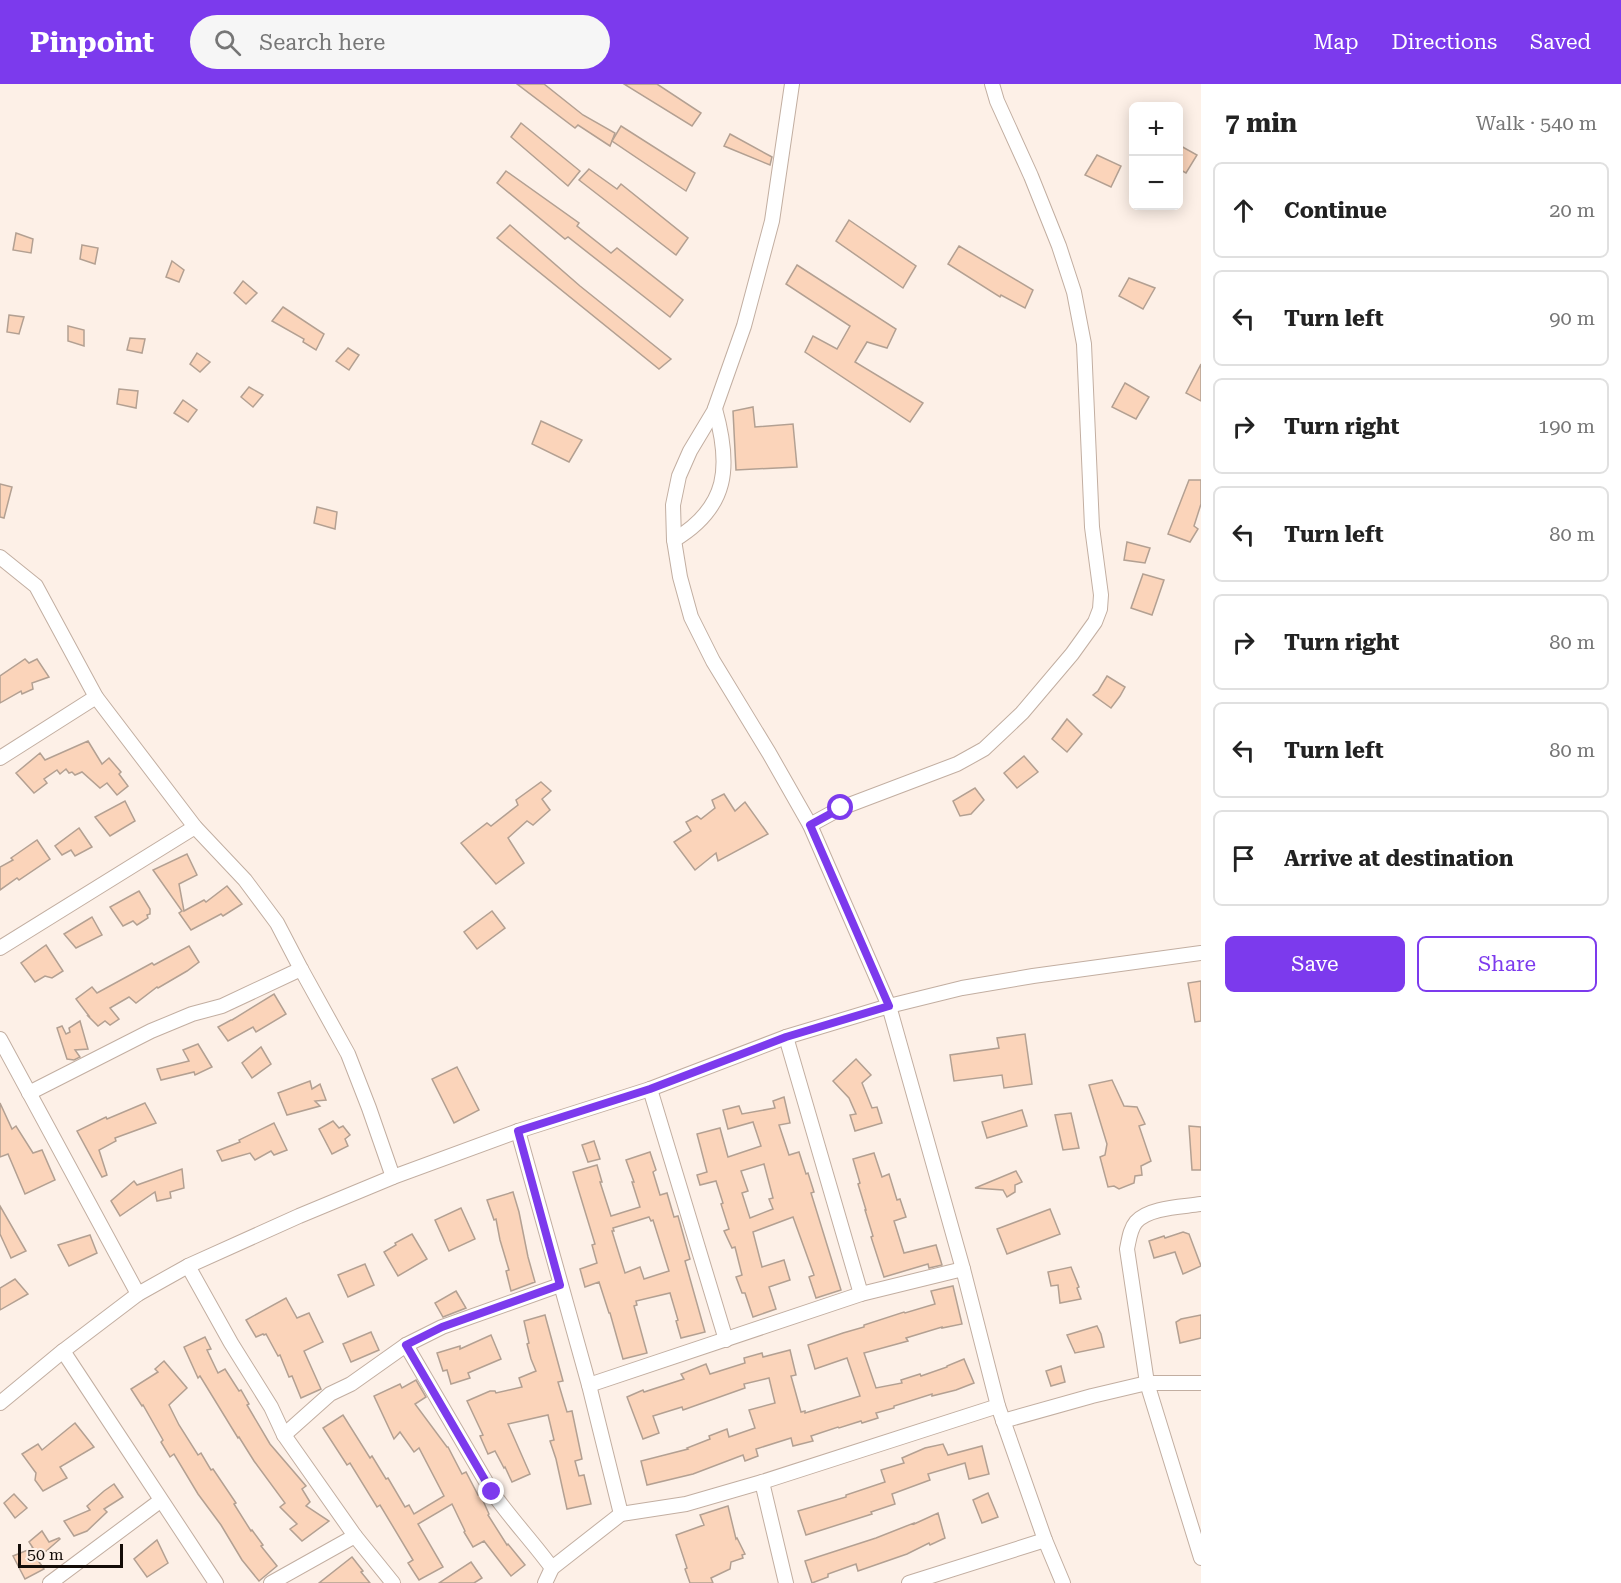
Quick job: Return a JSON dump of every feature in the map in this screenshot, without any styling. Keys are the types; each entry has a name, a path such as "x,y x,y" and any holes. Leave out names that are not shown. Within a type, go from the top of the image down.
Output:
{"street":[{"path":"792,84 772,221 744,326 715,409 690,451 679,476 673,505 674,540 680,577 691,617 713,661 810,825 889,1006 963,1269 998,1406 1063,1583"},
{"path":"810,825 841,808 957,764 984,749 1022,713 1072,654 1095,622 1100,609 1101,595 1092,527 1084,344 1074,292 1059,246 997,101 992,84"},
{"path":"674,540 697,524 711,507 722,484 725,459 715,409"},
{"path":"0,557 36,586 96,697 195,827 245,880 277,923 348,1054 393,1177"},
{"path":"0,758 96,697"},
{"path":"0,948 195,827"},
{"path":"0,1403 138,1294 188,1266 393,1177 518,1131 650,1089 786,1037 889,1006 962,988 1201,953"},
{"path":"29,1093 151,1031 192,1014 222,1006 301,969"},
{"path":"786,1037 861,1294"},
{"path":"0,1039 138,1294"},
{"path":"650,1089 726,1340"},
{"path":"518,1131 589,1385 621,1514"},
{"path":"1201,1204 1150,1212 1136,1222 1129,1236 1127,1249 1147,1383 1201,1558"},
{"path":"188,1266 231,1343 271,1407 284,1435 355,1536 393,1583"},
{"path":"589,1385 861,1294 963,1269"},
{"path":"284,1435 330,1394 351,1384 406,1345 442,1327 560,1285"},
{"path":"406,1345 492,1492 507,1514 528,1536 552,1568"},
{"path":"63,1351 216,1583"},
{"path":"1003,1421 1147,1383 1201,1383"},
{"path":"545,1583 552,1568 621,1514 686,1503 762,1482 998,1406"},
{"path":"762,1482 786,1583"},
{"path":"50,1583 160,1501"},
{"path":"271,1583 355,1536"},
{"path":"909,1583 1046,1540"}],"building":[{"path":"517,84 544,84 583,115 615,133 610,146 578,125 575,128"},
{"path":"624,84 657,84 701,113 692,126"},
{"path":"521,123 580,171 568,186 511,137"},
{"path":"621,126 695,173 686,191 612,141"},
{"path":"730,134 772,157 770,165 724,146"},
{"path":"1183,147 1197,155 1186,173 1183,171"},
{"path":"1097,155 1121,166 1111,187 1085,175"},
{"path":"589,169 617,189 621,184 688,238 676,255 579,180"},
{"path":"506,171 579,223 577,226 611,253 617,248 683,300 670,317 568,237 565,239 497,183"},
{"path":"849,220 916,266 903,288 836,241"},
{"path":"510,225 580,286 671,359 659,369 497,238"},
{"path":"16,233 33,239 31,253 13,250"},
{"path":"82,245 98,248 95,264 80,259"},
{"path":"959,246 1033,290 1025,308 1001,295 1000,297 948,264"},
{"path":"172,261 184,270 179,282 166,277"},
{"path":"797,265 896,329 887,348 867,342 855,362 923,403 910,422 805,352 813,336 837,349 850,326 786,284"},
{"path":"1129,278 1155,288 1143,309 1119,296"},
{"path":"243,281 257,293 246,304 234,293"},
{"path":"283,307 324,334 316,350 303,342 304,339 272,321"},
{"path":"9,315 24,317 19,334 7,332"},
{"path":"68,326 84,330 84,346 68,341"},
{"path":"130,338 145,339 142,353 127,350"},
{"path":"348,348 359,355 349,370 336,361"},
{"path":"197,353 210,362 200,372 190,364"},
{"path":"1201,364 1201,401 1186,393"},
{"path":"1125,383 1149,397 1136,419 1112,407"},
{"path":"249,387 263,395 253,407 241,397"},
{"path":"119,389 138,391 136,408 117,404"},
{"path":"183,400 197,410 188,422 174,413"},
{"path":"753,407 755,427 793,424 797,467 736,470 733,411"},
{"path":"541,421 582,440 569,462 532,444"},
{"path":"1189,480 1201,480 1201,504 1194,526 1198,529 1190,542 1168,534"},
{"path":"0,484 12,487 4,518 0,517"},
{"path":"317,507 337,512 335,529 314,523"},
{"path":"1127,542 1150,548 1145,563 1124,560"},
{"path":"1143,574 1164,580 1152,615 1131,608"},
{"path":"25,659 29,663 37,659 49,677 32,683 33,689 22,694 21,691 0,703 0,676"},
{"path":"1107,676 1125,687 1111,708 1093,695"},
{"path":"1067,719 1082,734 1067,752 1052,739"},
{"path":"88,741 102,764 109,758 121,772 119,774 128,786 117,795 107,783 100,788 82,772 75,775 66,769 60,774 57,770 44,779 47,783 34,793 16,773 40,753 45,760"},
{"path":"1024,756 1038,772 1017,788 1004,773"},
{"path":"541,782 551,791 542,799 550,810 533,825 527,821 508,838 524,863 496,884 461,843 487,823 491,826 518,805 516,800"},
{"path":"975,788 984,800 971,814 960,816 953,801"},
{"path":"724,794 735,811 745,802 768,834 718,861 716,853 695,870 674,842 691,831 686,822 697,816 701,819 715,808 712,800"},
{"path":"125,801 135,821 110,836 95,817"},
{"path":"79,828 92,847 75,856 71,850 62,855 55,846"},
{"path":"37,840 50,859 0,890 0,867 13,860 11,858"},
{"path":"187,854 197,875 179,884 184,911 204,900 206,902 227,886 242,904 223,916 221,914 191,930 179,913 182,911 153,870"},
{"path":"139,891 150,909 150,914 137,925 133,921 123,926 110,907"},
{"path":"492,911 505,928 477,949 464,932"},
{"path":"92,917 102,935 76,948 64,934"},
{"path":"46,945 63,971 52,978 45,976 35,982 21,963"},
{"path":"189,946 199,962 157,987 136,1003 129,997 110,1008 119,1019 110,1025 105,1021 98,1026 76,999 92,987 97,993"},
{"path":"1201,981 1201,1021 1195,1022 1188,983"},
{"path":"274,994 286,1014 256,1032 253,1027 228,1041 218,1027"},
{"path":"80,1021 88,1049 75,1050 80,1057 74,1060 67,1059 57,1028 62,1026 66,1034 70,1032 69,1028"},
{"path":"1025,1034 1032,1084 1004,1088 1002,1075 954,1081 950,1055 999,1048 997,1038"},
{"path":"198,1044 212,1067 195,1075 194,1072 161,1080 157,1069 189,1061 183,1050"},
{"path":"261,1047 271,1064 252,1078 242,1063"},
{"path":"856,1059 871,1075 862,1083 872,1108 877,1107 882,1123 855,1131 850,1115 856,1114 849,1098 833,1081"},
{"path":"457,1067 479,1110 454,1123 432,1079"},
{"path":"1112,1080 1124,1106 1137,1107 1145,1124 1139,1126 1151,1161 1141,1166 1142,1175 1135,1176 1134,1183 1119,1189 1114,1186 1108,1187 1100,1157 1105,1155 1107,1144 1089,1085"},
{"path":"310,1081 312,1089 320,1084 326,1100 315,1101 320,1106 287,1115 278,1093"},
{"path":"784,1097 790,1123 779,1125 789,1155 799,1152 806,1174 808,1173 814,1192 811,1193 841,1290 816,1298 809,1277 814,1275 793,1217 753,1232 762,1267 784,1260 790,1280 769,1287 776,1309 753,1317 745,1293 742,1293 736,1277 742,1275 735,1247 732,1248 724,1231 729,1229 716,1181 700,1185 697,1175 707,1172 697,1134 720,1128 728,1157 761,1146 753,1122 728,1129 723,1110 739,1106 742,1114 775,1108 773,1101","holes":["764,1164 773,1198 769,1199 773,1209 750,1218 742,1193 748,1191 741,1171"]},
{"path":"0,1103 12,1129 16,1126 33,1153 42,1150 55,1180 25,1194 8,1154 0,1157"},
{"path":"145,1103 156,1123 115,1138 116,1141 99,1150 107,1175 102,1177 77,1131 106,1117 107,1119"},
{"path":"1022,1110 1027,1126 987,1138 982,1122"},
{"path":"1071,1113 1079,1148 1063,1150 1055,1115"},
{"path":"333,1121 339,1128 343,1126 350,1135 345,1139 348,1146 332,1154 319,1129"},
{"path":"274,1123 287,1150 274,1155 271,1151 255,1160 250,1153 222,1161 217,1151 240,1142 239,1140"},
{"path":"1189,1126 1201,1127 1201,1170 1192,1170"},
{"path":"594,1141 600,1159 588,1162 582,1145"},
{"path":"650,1152 660,1195 667,1193 674,1217 678,1216 690,1259 685,1261 705,1332 681,1338 670,1293 636,1301 637,1305 634,1306 647,1353 623,1359 599,1282 585,1287 580,1269 597,1263 592,1245 595,1244 573,1172 597,1165 611,1216 640,1207 626,1160","holes":["649,1217 651,1221 653,1220 669,1271 644,1279 640,1267 625,1273 612,1231 614,1231 613,1228"]},
{"path":"874,1153 882,1177 889,1174 897,1200 900,1199 906,1217 894,1221 904,1253 936,1245 942,1265 929,1268 928,1264 884,1277 871,1237 873,1236 853,1159"},
{"path":"182,1169 184,1188 170,1192 171,1198 157,1201 155,1192 120,1216 111,1201 134,1181 137,1185"},
{"path":"1016,1171 1022,1182 1015,1185 1015,1192 1007,1197 1003,1190 975,1188"},
{"path":"513,1192 535,1282 511,1291 506,1271 509,1270 496,1219 494,1220 487,1200"},
{"path":"0,1206 26,1251 11,1258 0,1234"},
{"path":"461,1208 475,1239 449,1251 435,1220"},
{"path":"1050,1209 1060,1234 1007,1254 997,1229"},
{"path":"1183,1232 1189,1234 1201,1266 1183,1274 1175,1252 1154,1258 1149,1241"},
{"path":"412,1234 427,1259 398,1276 384,1252"},
{"path":"90,1235 97,1253 69,1266 58,1245"},
{"path":"365,1264 374,1285 348,1297 338,1275"},
{"path":"1071,1267 1081,1299 1060,1303 1058,1285 1051,1286 1048,1272"},
{"path":"15,1279 28,1294 0,1310 0,1288"},
{"path":"953,1286 962,1324 942,1327 906,1338 908,1341 864,1353 876,1388 902,1383 901,1380 920,1374 921,1376 964,1359 974,1383 894,1406 894,1408 876,1413 878,1418 811,1436 813,1441 793,1446 791,1438 756,1449 758,1456 745,1461 743,1455 693,1474 647,1485 641,1461 688,1449 710,1439 709,1436 727,1429 729,1437 755,1428 749,1410 775,1403 769,1378 744,1384 745,1388 683,1410 682,1407 653,1416 659,1433 643,1439 627,1397 643,1390 644,1392 684,1379 681,1374 706,1364 710,1374 745,1363 744,1358 762,1353 763,1357 790,1350 796,1375 791,1376 801,1412 805,1411 805,1413 860,1396 847,1358 815,1369 808,1345 904,1312 935,1304 931,1291"},
{"path":"456,1291 466,1308 443,1317 435,1303"},
{"path":"286,1298 297,1318 309,1313 323,1342 304,1351 321,1389 301,1398 292,1376 289,1377 280,1355 278,1356 266,1334 256,1337 246,1320"},
{"path":"545,1315 563,1381 558,1382 567,1412 572,1411 582,1459 575,1461 579,1476 584,1475 591,1504 567,1509 550,1441 554,1440 548,1415 508,1424 530,1474 512,1482 495,1451 488,1454 480,1436 483,1435 467,1401 490,1391 496,1393 522,1387 519,1378 536,1371 527,1344 529,1343 524,1321"},
{"path":"1201,1315 1201,1338 1180,1343 1176,1322"},
{"path":"1097,1326 1104,1347 1075,1353 1067,1335"},
{"path":"371,1332 379,1350 351,1362 343,1344"},
{"path":"491,1335 501,1359 468,1373 470,1378 451,1384 447,1370 443,1371 437,1353 460,1346 460,1349"},
{"path":"205,1337 211,1349 207,1350 218,1373 225,1369 239,1391 241,1390 249,1404 247,1405 270,1444 306,1486 302,1489 310,1502 306,1506 329,1521 302,1541 290,1529 297,1524 280,1507 285,1503 238,1438 200,1376 198,1378 184,1347"},
{"path":"164,1361 187,1388 169,1405 179,1425 198,1455 201,1453 211,1470 213,1469 236,1503 234,1504 251,1531 277,1566 259,1581 242,1560 174,1454 170,1457 143,1405 131,1389 158,1372 155,1369"},
{"path":"1061,1366 1065,1382 1051,1386 1046,1371"},
{"path":"416,1380 426,1397 415,1404 448,1447 462,1474 466,1472 478,1495 480,1494 488,1515 507,1545 525,1565 511,1576 484,1541 473,1547 452,1504 418,1524 443,1567 419,1580 408,1563 413,1560 380,1505 377,1507 350,1463 347,1465 323,1428 343,1415 370,1458 372,1456 386,1479 388,1478 405,1507 409,1505 414,1514 444,1496 419,1448 414,1452 400,1432 394,1439 374,1396 400,1384 402,1388"},
{"path":"75,1423 94,1447 60,1467 67,1478 43,1491 35,1480 36,1473 22,1454 38,1444 42,1450"},
{"path":"943,1444 948,1455 982,1446 989,1474 969,1479 965,1463 928,1474 930,1480 892,1494 895,1504 871,1512 872,1514 806,1535 798,1511 846,1497 846,1495 885,1482 881,1470 904,1463 902,1458 925,1448"},
{"path":"114,1484 123,1497 104,1509 107,1512 87,1531 74,1536 64,1521 90,1510 87,1506"},
{"path":"988,1493 998,1517 982,1523 973,1500"},
{"path":"14,1494 27,1508 15,1518 4,1503"},
{"path":"728,1506 736,1539 745,1554 742,1555 743,1558 731,1562 730,1569 711,1578 713,1583 690,1583 676,1535 704,1525 700,1515"},
{"path":"938,1513 945,1538 858,1571 856,1564 828,1574 828,1577 812,1583 805,1561 876,1538"},
{"path":"42,1531 49,1542 60,1539 37,1559 44,1569 25,1579 13,1556 33,1548 29,1542"},
{"path":"157,1540 168,1563 147,1577 134,1559"},
{"path":"352,1557 370,1583 319,1583"},
{"path":"471,1562 482,1578 474,1583 439,1583"}],"route":[{"path":"492,1492 406,1345 442,1327 560,1285 518,1131 650,1089 786,1037 889,1006 810,825 841,808"}]}
